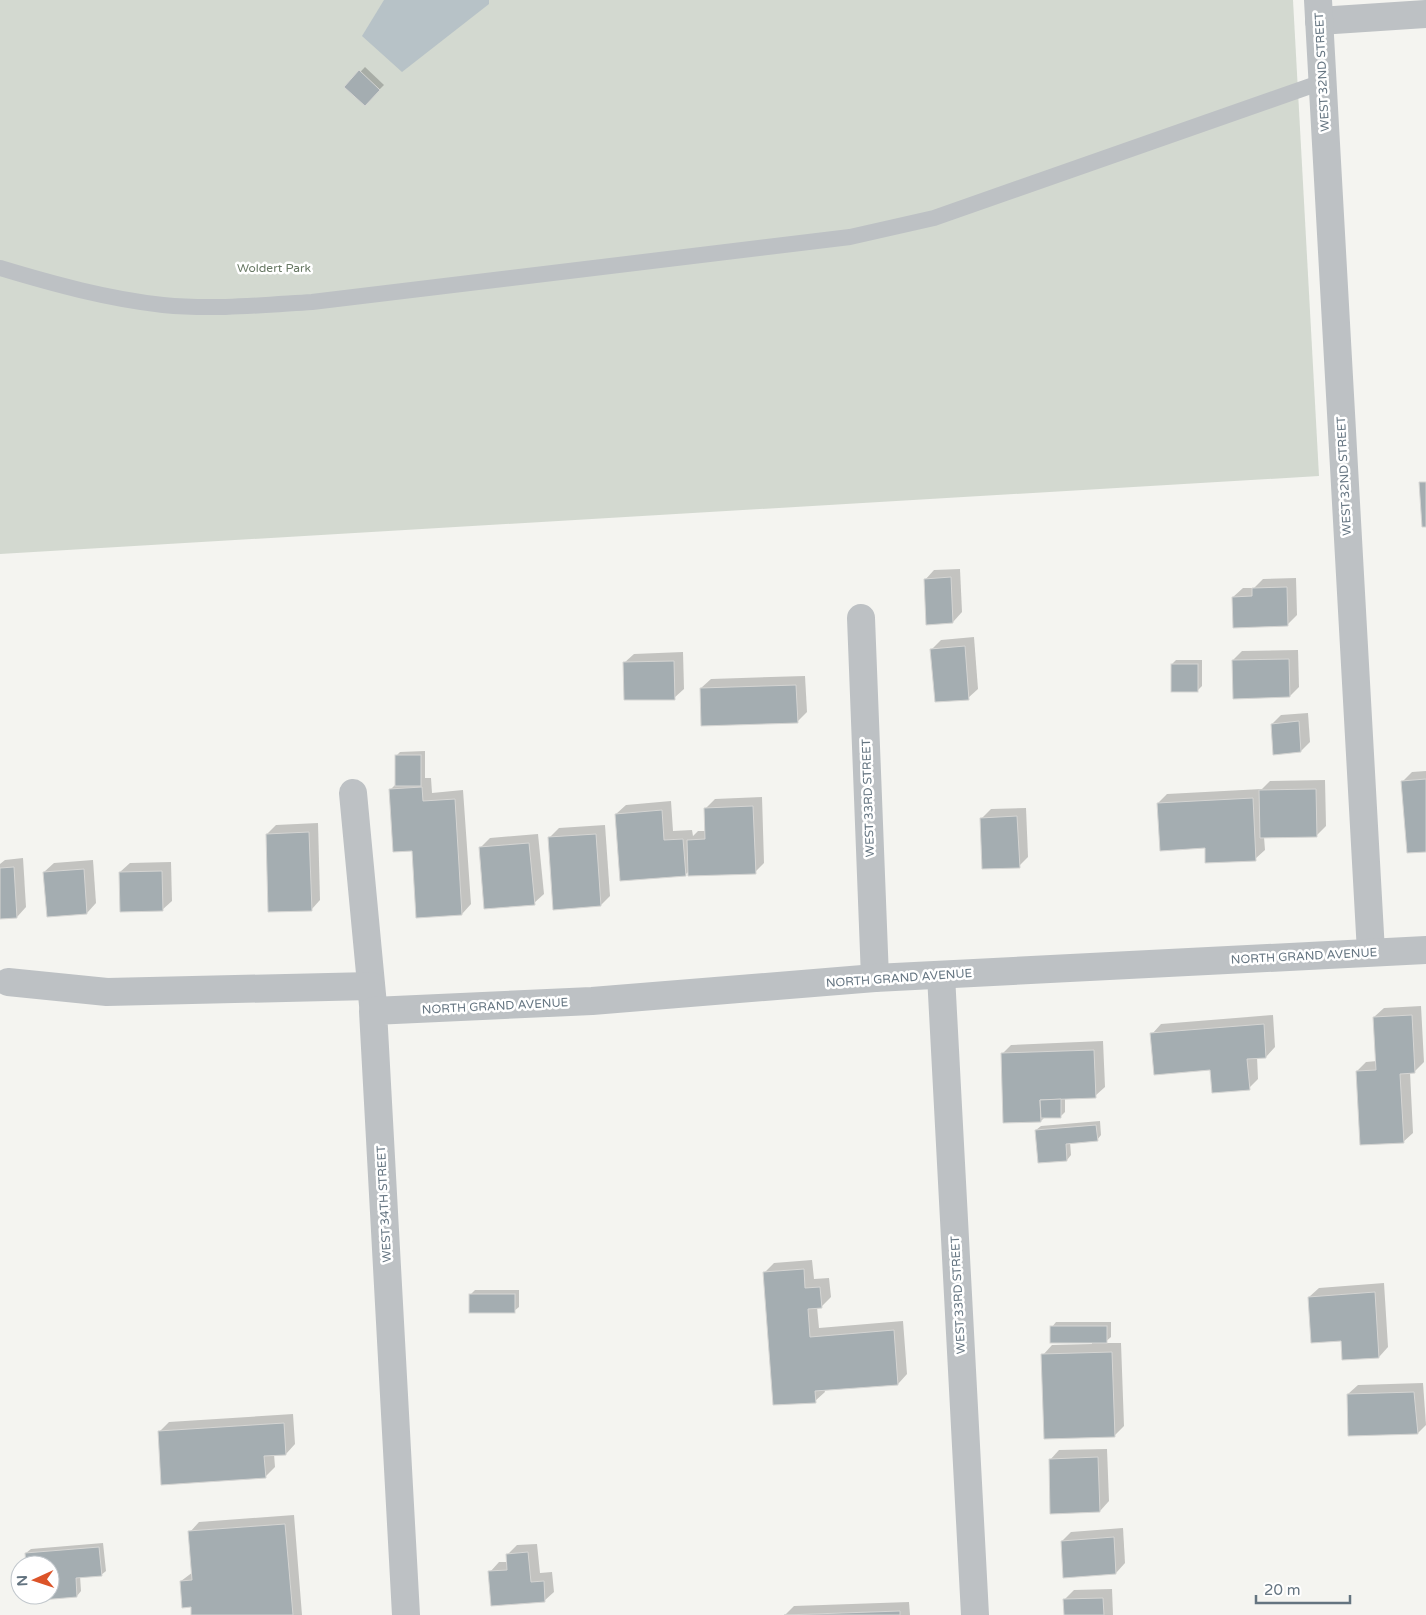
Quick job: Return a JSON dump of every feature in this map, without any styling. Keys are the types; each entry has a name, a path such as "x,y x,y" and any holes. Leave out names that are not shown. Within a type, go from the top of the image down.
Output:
{"street":[{"path":"1318,10 1426,14"},
{"name":"WEST 32ND STREET","path":"1318,10 1371,952"},
{"name":"WEST 33RD STREET","path":"861,618 875,978"},
{"name":"WEST 34TH STREET","path":"353,793 372,999 406,1615"},
{"name":"NORTH GRAND AVENUE","path":"8,982 107,992 372,999 592,1001 875,978 1426,950"},
{"name":"WEST 33RD STREET","path":"941,975 975,1615"}],"lane":[{"path":"0,268 111,298 164,305 209,307 261,306 332,300 850,237 934,218 1322,82"}],"green space":[{"name":"Woldert Park","path":"0,0 1293,0 1319,476 0,554"}],"shaded area":[{"path":"384,0 489,0 489,4 402,72 362,36"}],"building":[{"path":"359,70 380,90 365,106 344,87"},
{"path":"1419,482 1426,482 1426,527 1422,527"},
{"path":"951,577 953,623 926,625 924,579"},
{"path":"1287,587 1288,626 1233,628 1232,597 1252,596 1252,588"},
{"path":"965,646 969,700 935,702 930,649"},
{"path":"1289,659 1290,697 1233,699 1232,660"},
{"path":"674,661 675,700 624,700 623,662"},
{"path":"1171,664 1198,664 1198,692 1171,692"},
{"path":"796,685 798,723 701,726 700,688"},
{"path":"1299,721 1301,752 1273,755 1271,724"},
{"path":"395,755 421,755 421,786 395,786"},
{"path":"1426,779 1426,852 1407,853 1401,781"},
{"path":"422,787 423,801 455,799 462,915 416,918 412,851 393,852 389,789"},
{"path":"1316,789 1317,837 1260,838 1259,790"},
{"path":"1253,798 1256,861 1205,863 1205,848 1160,851 1157,803"},
{"path":"753,806 756,874 688,876 687,840 705,839 704,808"},
{"path":"662,810 664,840 683,839 686,876 620,881 615,814"},
{"path":"1017,816 1020,868 982,869 980,818"},
{"path":"309,832 312,911 268,912 266,834"},
{"path":"596,834 601,906 553,910 548,837"},
{"path":"529,843 535,905 484,909 479,847"},
{"path":"14,867 17,918 0,919 0,868"},
{"path":"84,869 87,914 47,917 43,872"},
{"path":"162,871 163,911 120,912 119,872"},
{"path":"1412,1015 1415,1073 1400,1074 1404,1143 1360,1145 1356,1071 1376,1070 1373,1017"},
{"path":"1264,1024 1266,1058 1247,1059 1250,1090 1212,1093 1210,1070 1154,1075 1150,1033"},
{"path":"1094,1050 1096,1098 1040,1100 1041,1122 1003,1123 1001,1053"},
{"path":"1061,1099 1061,1118 1041,1118 1040,1100"},
{"path":"1096,1125 1098,1141 1066,1144 1067,1161 1038,1163 1035,1130"},
{"path":"804,1269 805,1288 820,1287 822,1308 808,1309 810,1337 894,1330 898,1385 815,1391 816,1403 773,1405 763,1272"},
{"path":"1375,1292 1379,1358 1342,1360 1341,1341 1311,1343 1308,1297"},
{"path":"469,1294 515,1294 515,1313 469,1313"},
{"path":"1050,1326 1107,1326 1107,1343 1050,1343"},
{"path":"1112,1352 1115,1437 1044,1439 1041,1354"},
{"path":"1414,1392 1418,1434 1348,1436 1347,1394"},
{"path":"284,1423 286,1455 264,1456 266,1478 161,1485 158,1431"},
{"path":"1098,1457 1100,1512 1050,1514 1049,1459"},
{"path":"285,1524 293,1615 191,1615 191,1607 182,1608 180,1581 192,1580 188,1531"},
{"path":"1114,1537 1116,1574 1063,1578 1061,1541"},
{"path":"99,1547 102,1576 76,1578 77,1597 60,1598 60,1555 25,1555 25,1553"},
{"path":"528,1552 531,1582 544,1581 545,1602 491,1606 488,1571 507,1570 506,1554"},
{"path":"1103,1598 1104,1615 1064,1615 1063,1599"},
{"path":"900,1611 900,1615 784,1615"}]}
